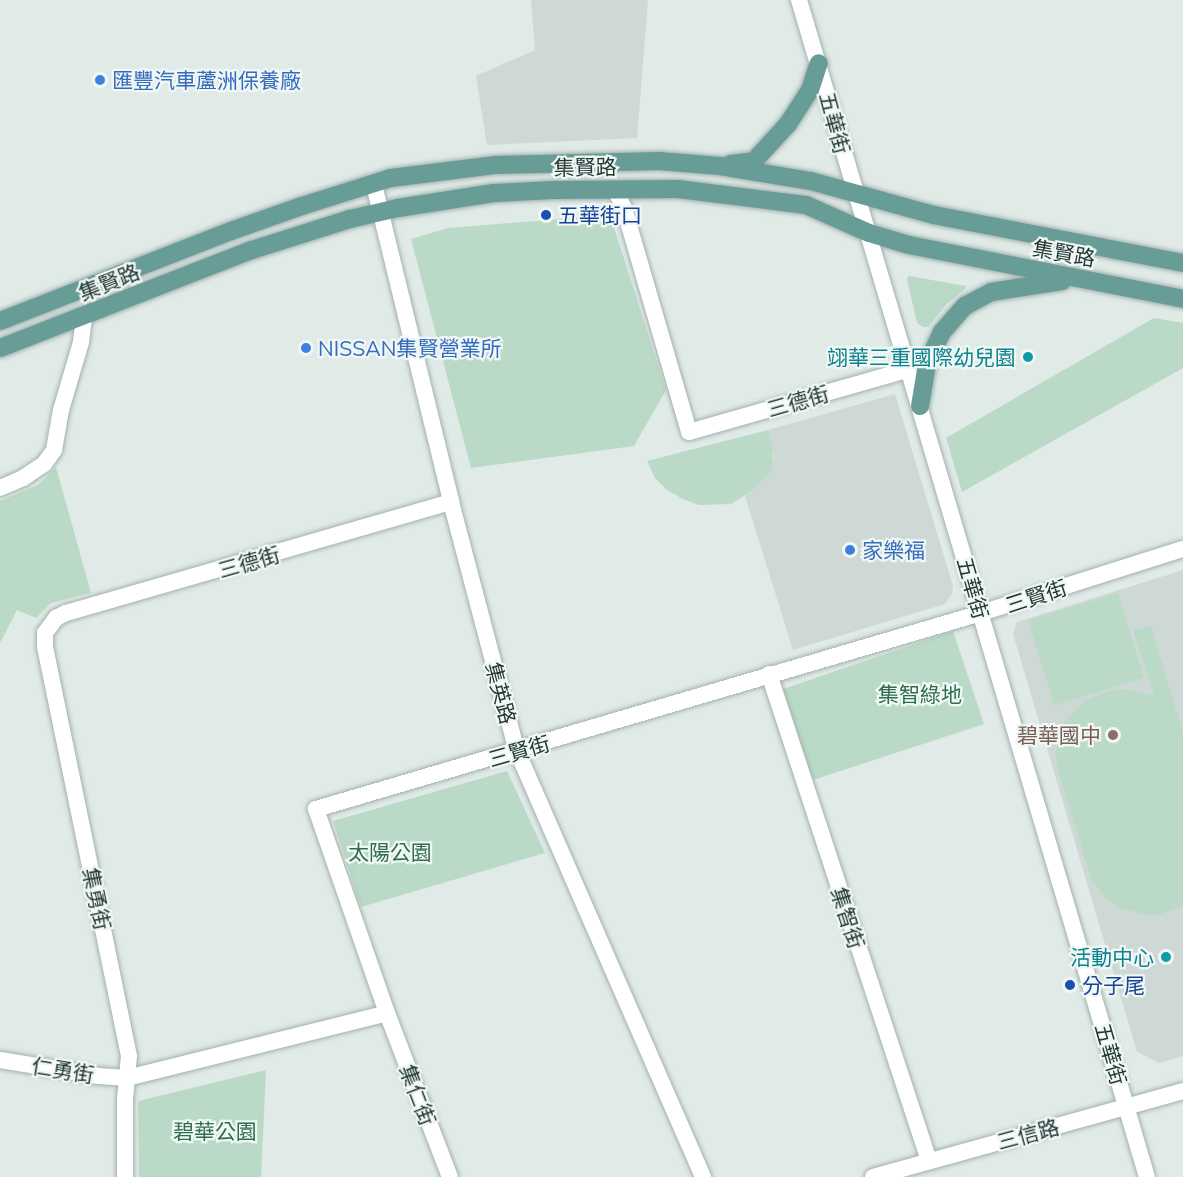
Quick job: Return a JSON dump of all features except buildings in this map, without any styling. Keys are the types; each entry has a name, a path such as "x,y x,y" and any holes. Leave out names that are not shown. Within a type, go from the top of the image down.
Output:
{"main road":[{"path":"720,166 754,160 762,153 799,108 810,90 819,63"},
{"name":"集賢路","path":"0,321 231,231 392,178 496,165 659,161 720,166 854,191 934,215 1183,263"},
{"name":"集賢路","path":"0,348 252,249 350,219 494,193 678,189 806,205 869,232 909,245 1183,299"},
{"path":"920,406 927,364 942,332 964,306 991,292 1079,279"}],"street":[{"name":"五華街","path":"799,0 1147,1177"},
{"name":"集英路","path":"374,185 451,502 517,751 703,1177"},
{"name":"三德街","path":"615,189 624,208 689,432 907,370"},
{"path":"0,488 23,478 44,464 54,450 61,410 81,342 84,316"},
{"name":"三德街","path":"50,625 66,613 451,502"},
{"name":"三賢街","path":"387,1013 316,809 981,614 1183,549"},
{"name":"集勇街","path":"50,625 45,633 45,645 129,1056 125,1177"},
{"name":"集智街","path":"770,674 929,1161"},
{"path":"127,1078 387,1013"},
{"name":"集仁街","path":"387,1013 450,1177"},
{"name":"仁勇街","path":"0,1060 99,1076 127,1078"},
{"name":"三信路","path":"873,1177 1183,1091"}],"shaded area":[{"path":"531,0 648,0 637,138 487,145 476,76 535,50"},
{"name":"家樂福","path":"895,394 953,586 952,594 945,604 793,650 745,496 755,489 774,457 768,430"},
{"name":"碧華國中","path":"1183,570 1183,1056 1159,1063 1137,1052 1013,634 1017,622"}],"green space":[{"path":"610,215 666,390 634,446 471,468 411,239 448,228"},
{"path":"909,276 966,286 966,288 946,305 928,327 923,327 917,323 907,279"},
{"path":"1154,318 1183,323 1183,368 962,492 946,438"},
{"path":"768,430 773,447 772,469 755,489 731,504 699,505 683,499 667,490 655,478 647,461"},
{"path":"56,467 91,593 51,603 36,618 17,610 0,643 0,501 38,485"},
{"path":"1118,593 1144,678 1054,705 1028,620"},
{"path":"1151,626 1183,733 1183,906 1161,914 1147,915 1120,908 1106,898 1091,878 1057,768 1056,752 1058,736 1065,721 1084,701 1108,691 1123,689 1154,695 1133,631"},
{"name":"集智綠地","path":"953,631 984,724 813,780 783,689"},
{"name":"太陽公園","path":"507,771 545,853 361,907 333,821"},
{"name":"碧華公園","path":"266,1070 261,1177 139,1177 138,1101"}],"place":[{"name":"匯豐汽車蘆洲保養廠","path":"100,80"},
{"name":"五華街口","path":"546,215"},
{"name":"NISSAN集賢營業所","path":"306,348"},
{"name":"翊華三重國際幼兒園","path":"1028,357"},
{"name":"家樂福","path":"850,550"},
{"name":"碧華國中","path":"1113,735"},
{"name":"活動中心","path":"1166,957"},
{"name":"分子尾","path":"1070,985"}]}
